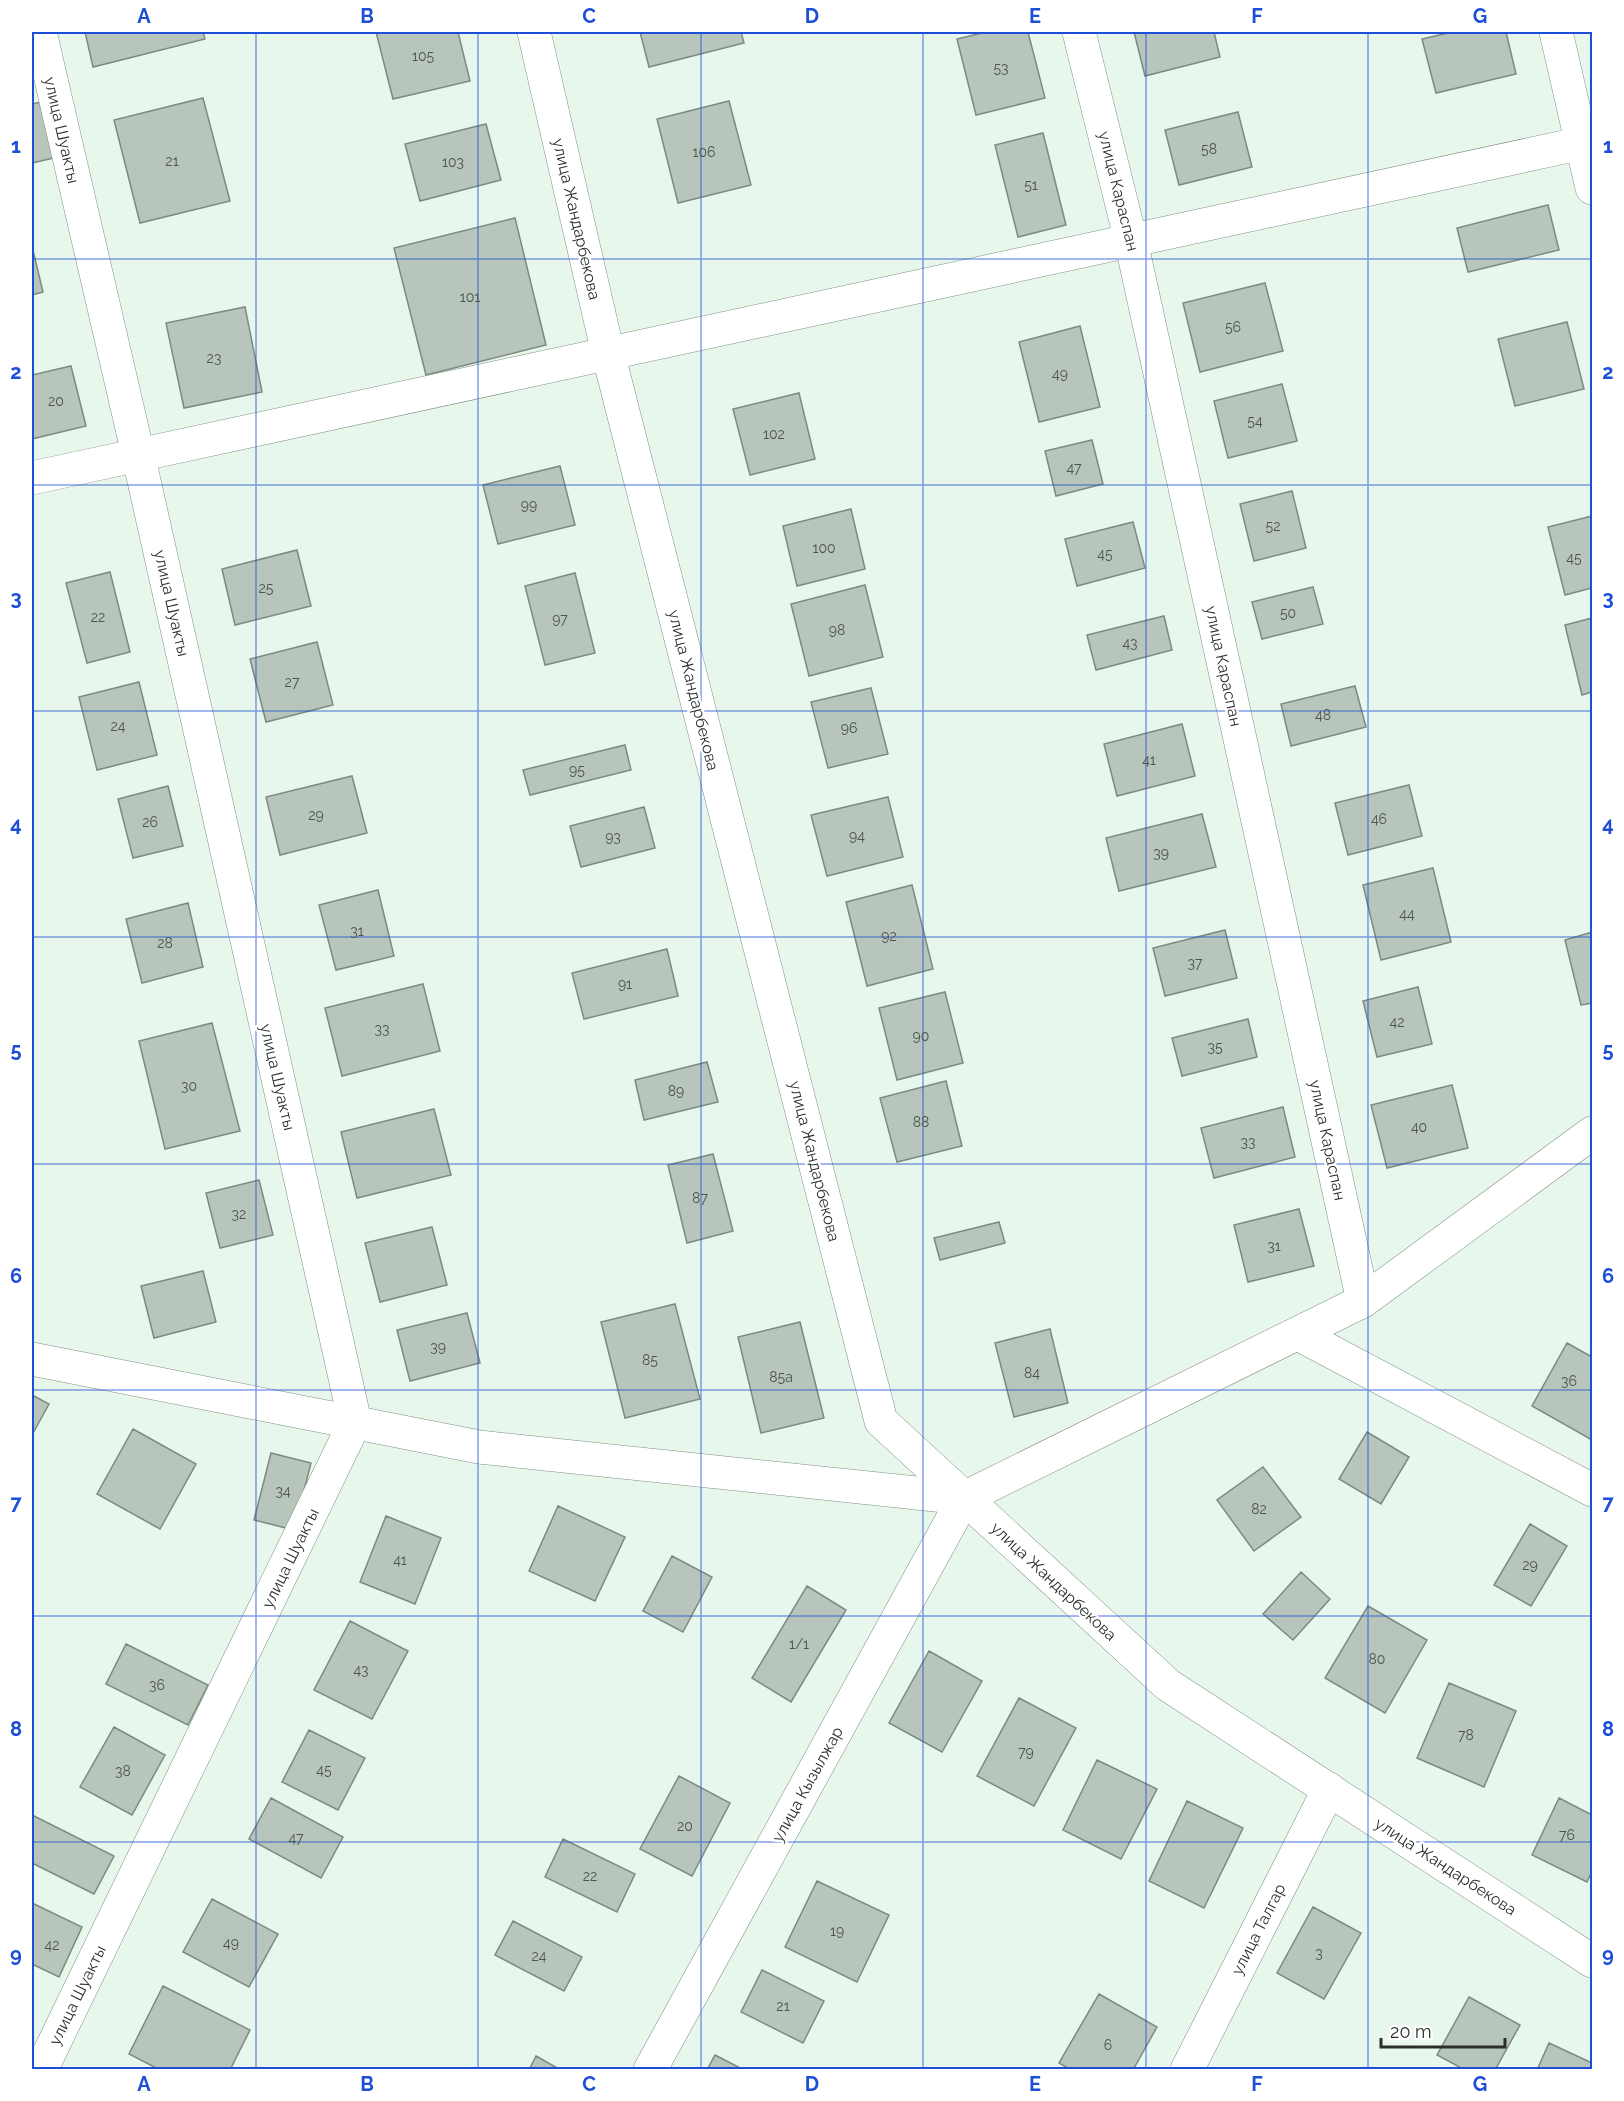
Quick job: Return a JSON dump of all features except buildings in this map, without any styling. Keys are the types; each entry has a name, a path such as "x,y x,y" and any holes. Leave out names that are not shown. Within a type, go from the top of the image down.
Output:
{"street":[{"name":"улица Шуакты","path":"40,32 138,454 356,1422 41,2070"},
{"name":"улица Жандарбекова","path":"534,32 608,353 881,1421 1168,1685 1593,1961"},
{"name":"улица Караспан","path":"1079,32 1131,241 1363,1301"},
{"path":"1556,32 1588,143 1593,188"},
{"path":"32,478 1588,143"},
{"path":"32,1359 479,1447 964,1498 1363,1301 1593,1133"},
{"path":"1298,1334 1593,1490"},
{"name":"улица Кызылжар","path":"650,2070 964,1498"},
{"name":"улица Талгар","path":"1187,2070 1329,1790"}]}
